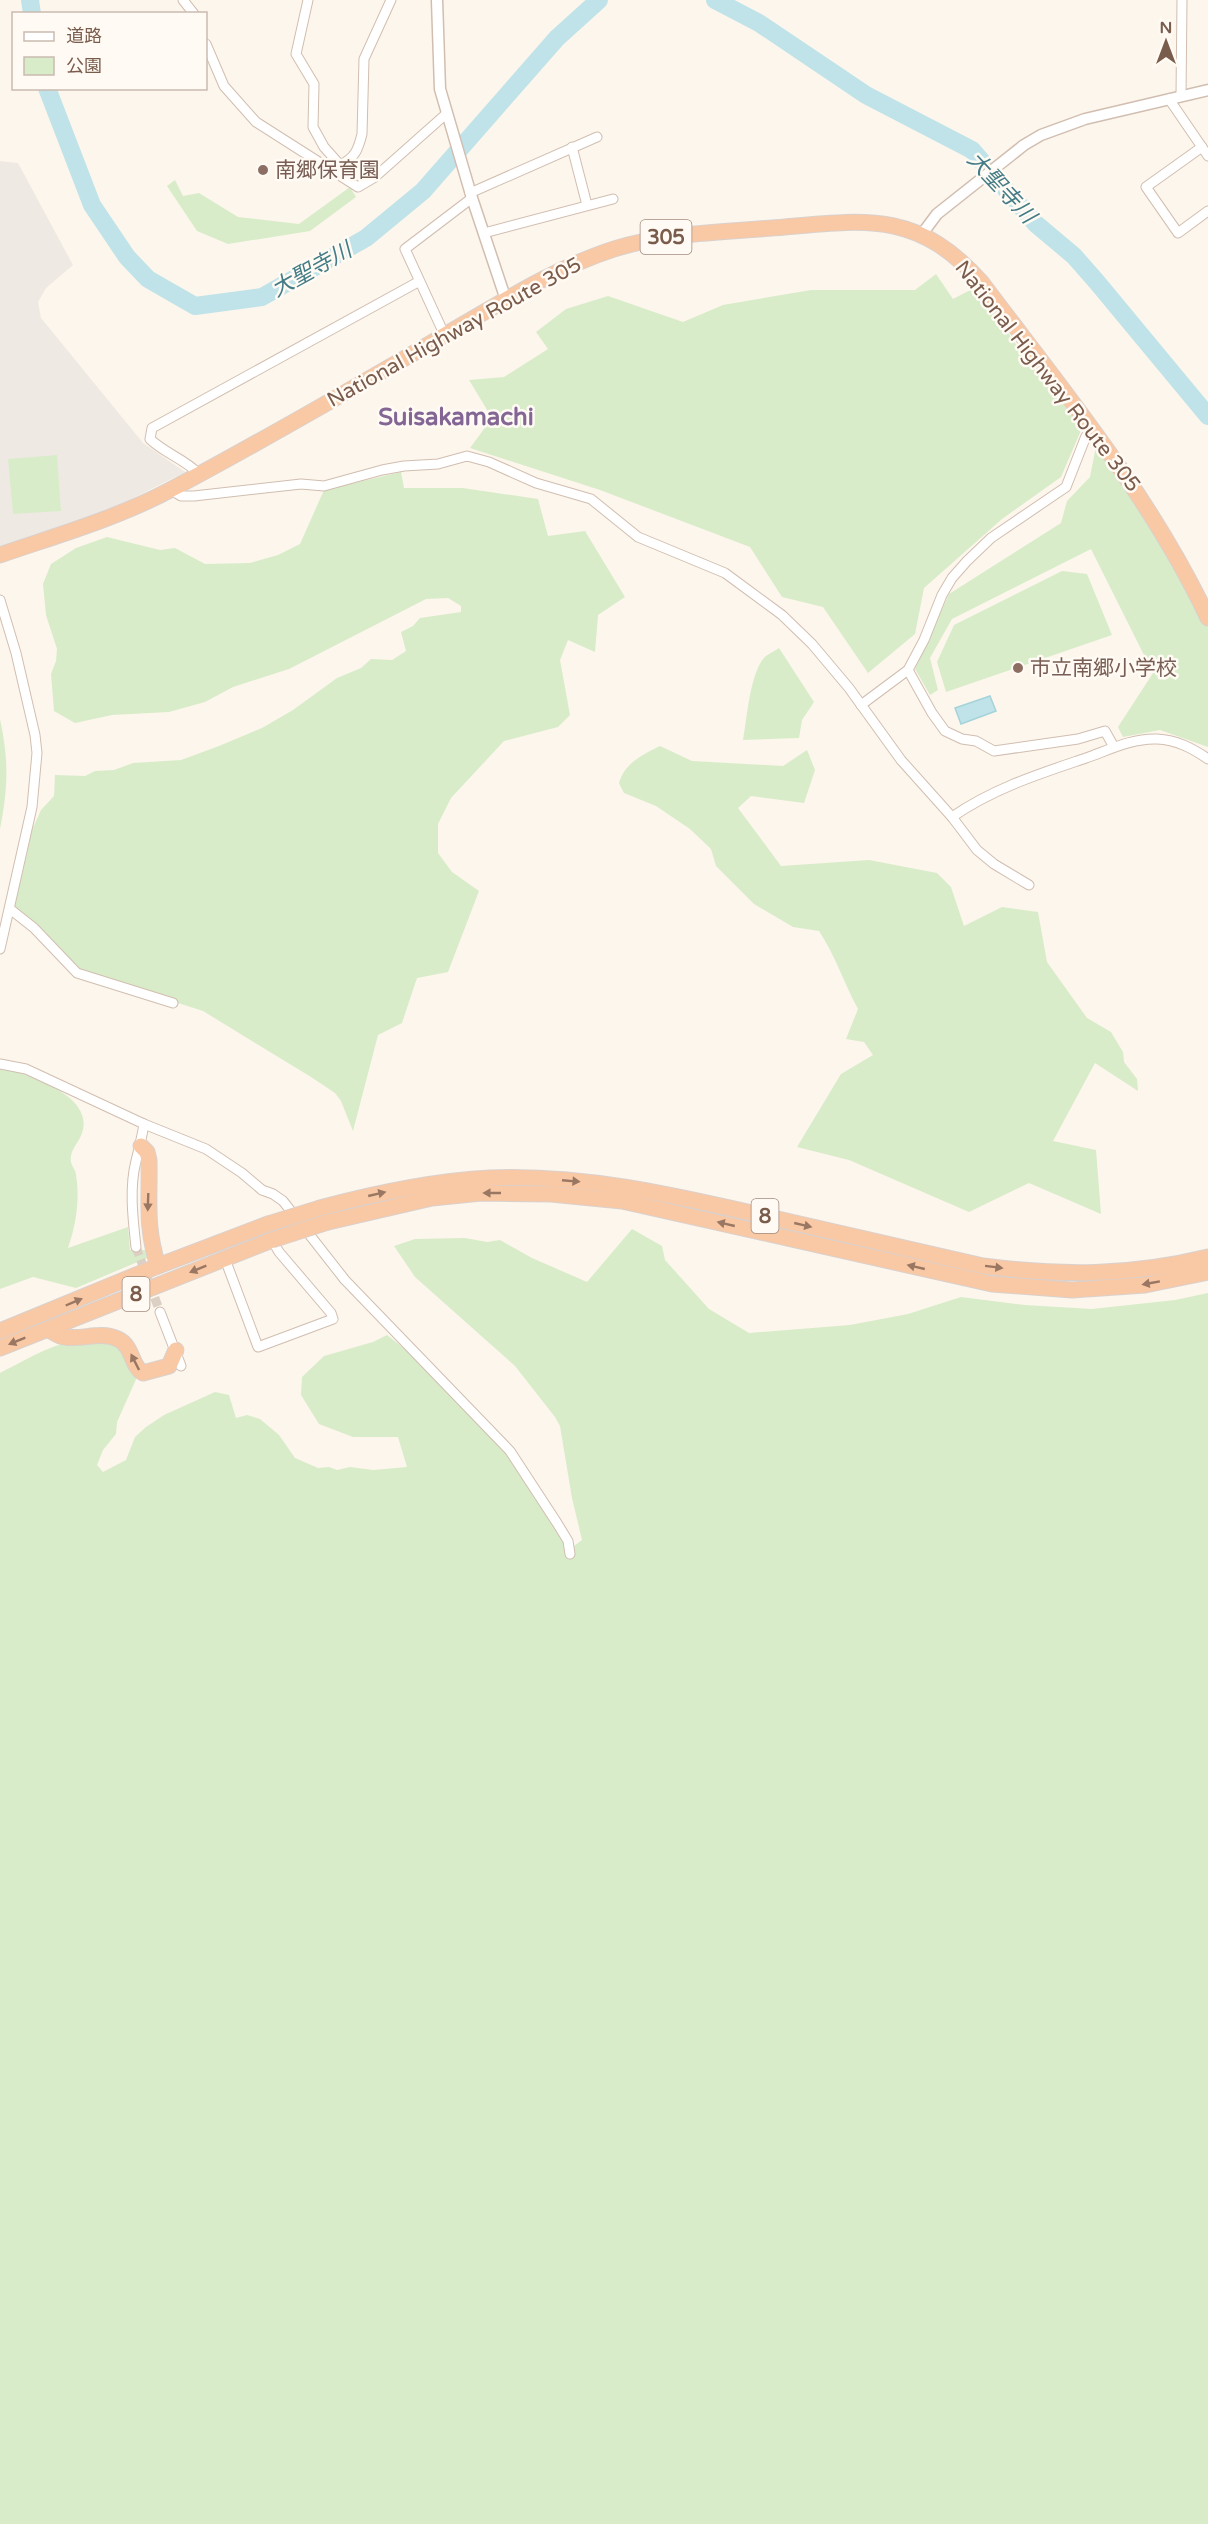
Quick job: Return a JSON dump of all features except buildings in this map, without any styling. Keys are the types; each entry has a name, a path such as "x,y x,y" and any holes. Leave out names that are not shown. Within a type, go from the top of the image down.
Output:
{"highway":[{"name":"National Highway Route 305","path":"0,555 101,520 171,490 506,300 594,256 666,237 855,222 887,224 922,234 952,252 982,283 1141,496 1208,618"},
{"path":"141,1146 147,1152 149,1160 148,1220 151,1244 158,1266"},
{"name":"8","path":"0,1331 268,1224 320,1208 397,1189 491,1178 596,1183 695,1200 982,1266 1026,1272 1071,1274 1138,1271 1208,1257"},
{"name":"8","path":"0,1348 272,1240 328,1222 432,1198 481,1193 551,1194 622,1201 992,1284 1072,1290 1144,1285 1208,1272"},
{"path":"48,1329 63,1337 98,1335 117,1339 128,1348 138,1370 143,1373 169,1366 176,1350"}],"street":[{"path":"183,0 192,12"},
{"path":"308,0 296,54 314,84 316,93 314,127 339,170"},
{"path":"339,170 353,158 359,146 362,134 364,59 391,0"},
{"path":"437,0 440,89 471,196 506,300"},
{"path":"1181,96 1182,0"},
{"path":"207,46 224,86 238,105 256,122 275,136 339,170 358,187 375,177 446,114"},
{"path":"922,234 937,214 1024,145 1041,135 1085,119 1208,90"},
{"path":"1169,99 1205,152 1146,187 1178,233 1208,211"},
{"path":"445,336 418,282 405,249 471,196 597,137"},
{"path":"572,147 587,206"},
{"path":"484,233 613,199"},
{"path":"199,474 158,447 150,439 152,428 418,282"},
{"path":"861,705 908,670 952,578 991,538 1066,487 1082,442 1086,435 1094,434"},
{"path":"171,490 181,495 195,496 301,484 324,486 382,470 438,464 467,456 489,462 536,483 591,499 638,537 725,573 789,622 812,644 901,760 978,850 994,864 1029,885"},
{"path":"0,600 16,653 37,753 33,807 0,949"},
{"path":"908,670 945,731 962,739 976,741 994,751 1078,739 1105,731 1114,747"},
{"path":"952,817 1002,788 1114,747 1140,740 1165,740 1192,749 1208,759"},
{"path":"10,909 34,928 76,973 173,1003"},
{"path":"0,1064 26,1069 144,1124 206,1149 242,1173 262,1190 283,1201 345,1281 510,1451 568,1541 570,1554"},
{"path":"136,1247 133,1197 136,1162 144,1124"},
{"path":"225,1259 258,1347 333,1319 331,1313 279,1252 272,1240"},
{"path":"160,1312 181,1366"}],"shaded area":[{"path":"0,161 18,163 73,265 46,288 38,302 41,318 143,443 185,472 98,516 0,547"}],"green space":[{"path":"175,180 183,196 199,193 238,217 299,224 350,187 356,197 310,231 228,244 197,231 167,186"},
{"path":"936,274 953,299 976,287 1025,357 1082,428 1061,477 1002,519 924,588 915,634 868,673 823,607 782,597 750,547 600,490 470,448 492,418 469,380 504,377 548,349 536,332 566,309 608,296 683,322 723,305 811,290 915,290"},
{"path":"1096,446 1169,547 1208,627 1208,747 1160,730 1123,737 1118,727 1153,673 1091,549 952,619 930,658 938,690 930,695 915,669 949,594 1061,523 1067,501 1090,477"},
{"path":"57,455 61,511 13,514 8,459"},
{"path":"401,472 404,488 463,488 538,499 548,536 585,531 625,597 598,615 595,652 568,640 560,660 570,715 558,727 504,741 451,798 438,824 438,853 452,872 479,891 448,972 417,978 402,1023 378,1035 353,1131 341,1101 335,1093 311,1077 203,1011 81,972 12,906 22,876 32,830 41,810 54,796 55,775 85,776 95,771 114,770 133,763 181,760 219,746 262,728 293,710 337,678 361,668 371,659 392,660 406,651 401,632 413,626 420,618 461,612 461,606 448,598 426,599 289,669 233,687 205,702 169,712 112,715 75,723 54,711 51,674 56,661 57,649 46,615 43,584 51,564 76,548 107,537 160,550 175,548 205,564 250,563 278,555 300,544 324,490"},
{"path":"1062,571 1087,574 1112,635 946,692 937,662 954,625"},
{"path":"779,648 814,702 802,720 799,738 743,740 756,672 766,656"},
{"path":"0,719 5,748 6,774 5,800 0,829"},
{"path":"660,746 692,761 783,766 807,750 815,770 804,803 751,796 738,808 781,866 869,860 937,873 951,887 964,926 1002,907 1038,912 1047,962 1087,1018 1111,1032 1123,1052 1124,1062 1137,1079 1138,1091 1095,1063 1053,1141 1096,1150 1101,1214 1029,1183 969,1212 849,1160 797,1147 841,1074 873,1055 864,1042 846,1039 858,1009 819,931 793,927 754,904 716,866 711,849 690,829 656,806 624,793 619,783 625,770 641,756"},
{"path":"5,1068 44,1082 70,1098 79,1108 83,1120 82,1133 71,1158 76,1173 77,1203 68,1248 128,1227 130,1250 148,1250 147,1258 76,1288 33,1277 0,1289 0,1069"},
{"path":"632,1229 662,1246 665,1260 709,1309 749,1333 850,1325 908,1314 961,1297 1025,1305 1092,1309 1175,1300 1208,1293 1208,2524 0,2524 0,1373 45,1350 71,1342 86,1341 122,1347 138,1375 117,1422 116,1434 103,1450 97,1465 103,1472 126,1460 135,1437 146,1427 164,1415 215,1392 229,1395 236,1418 247,1415 260,1419 279,1435 295,1458 318,1468 329,1467 337,1470 350,1467 373,1470 407,1467 398,1437 353,1437 319,1424 301,1395 302,1377 324,1356 373,1342 387,1335 429,1368 514,1461 566,1544 574,1546 582,1540 572,1498 560,1426 555,1417 515,1366 415,1277 394,1246 415,1239 465,1238 487,1242 500,1240 532,1258 587,1282"}],"water":[{"path":"990,696 996,711 961,724 955,708"}],"waterway":[{"name":"大聖寺川","path":"30,0 32,12"},
{"name":"大聖寺川","path":"48,90 92,205 127,257 148,279 195,306 262,297 366,238 423,191 557,38 599,0"},
{"name":"大聖寺川","path":"715,0 759,23 866,95 972,150 1036,224 1074,256 1208,416"}],"tunnel":[{"path":"136,1247 160,1312"}],"place":[{"name":"南郷保育園","path":"263,170"},
{"name":"市立南郷小学校","path":"1018,668"}],"district":[{"name":"Suisakamachi","path":"456,417"}]}
